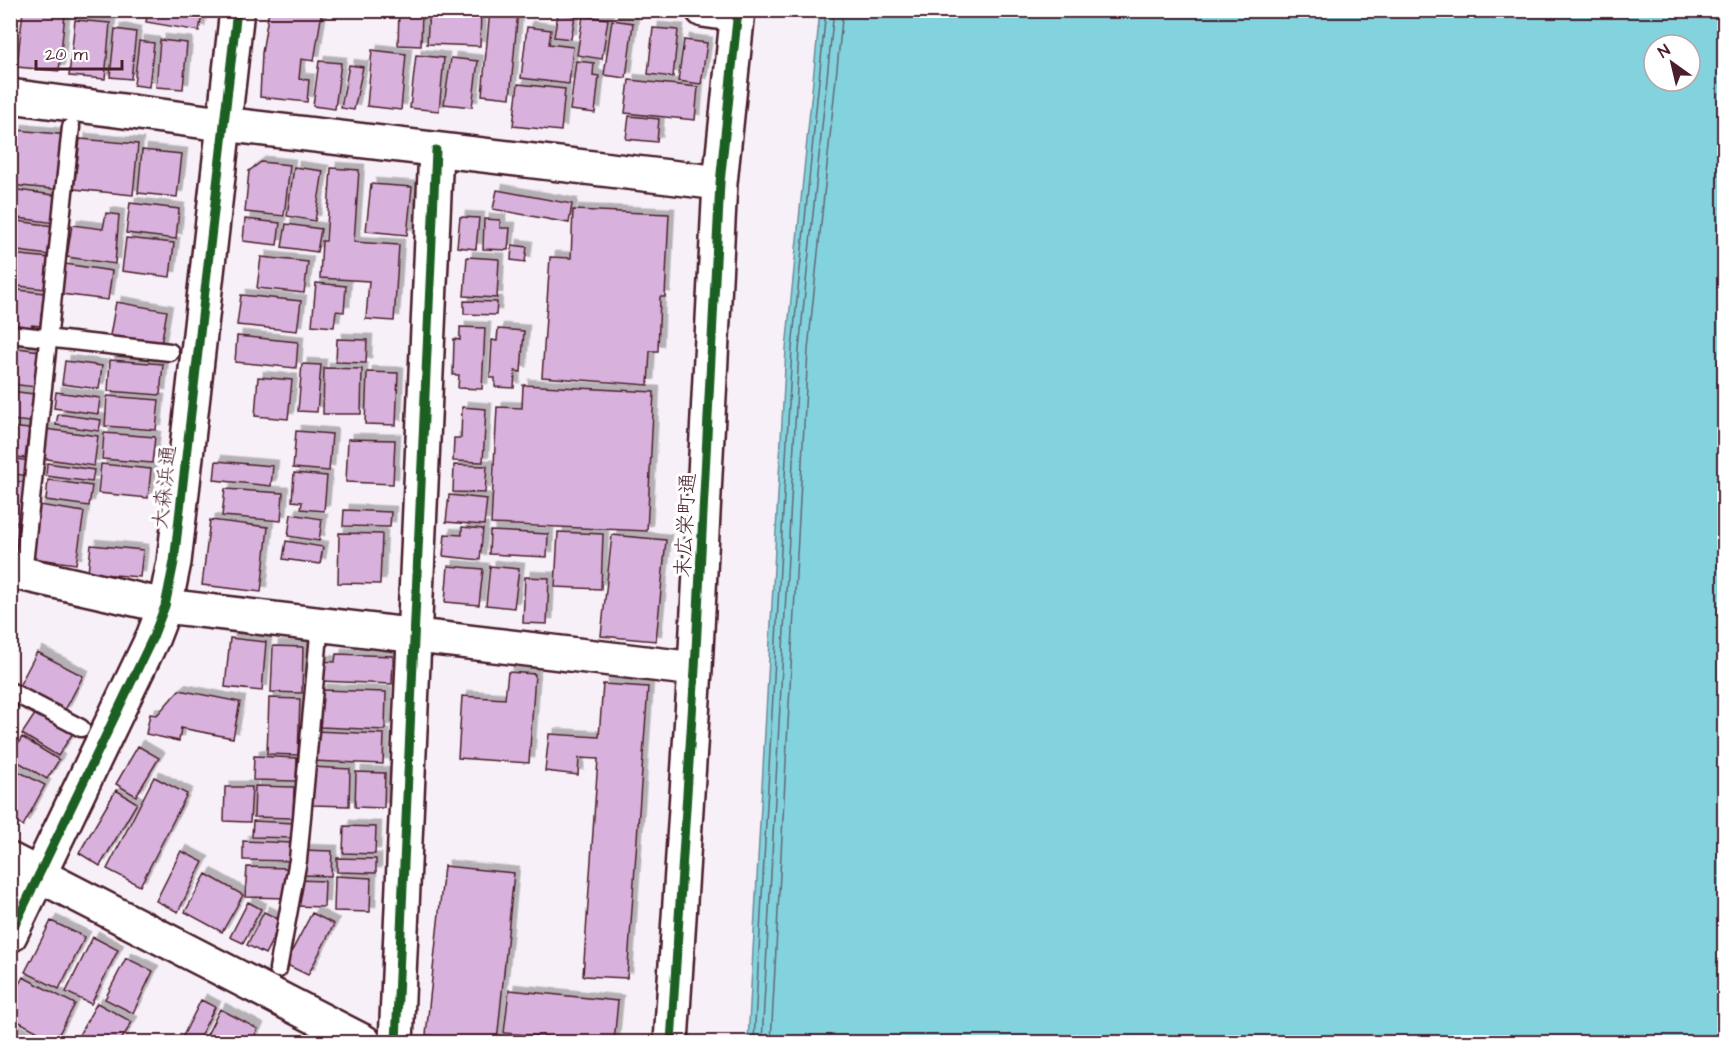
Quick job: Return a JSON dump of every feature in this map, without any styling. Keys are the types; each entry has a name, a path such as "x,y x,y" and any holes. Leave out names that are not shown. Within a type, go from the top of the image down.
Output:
{"street":[{"name":"大森浜通","path":"10,935 165,606 174,562 222,124 237,10"},
{"path":"703,10 738,13"},
{"name":"末広栄町通","path":"671,1042 696,669 720,183 738,13"},
{"path":"10,96 222,124 720,183"},
{"path":"396,1042 436,150"},
{"path":"17,573 165,606 696,669"},
{"path":"10,860 364,1042"}],"lane":[{"path":"17,573 48,338 71,127"},
{"path":"10,334 170,352"},
{"path":"278,969 298,860 320,624"},
{"path":"10,691 81,728"}],"water":[{"path":"820,11 1724,11 1724,1042 748,1042 786,349"}],"building":[{"path":"23,10 65,14 59,71 17,67"},
{"path":"148,10 203,10 199,31 146,22"},
{"path":"269,10 322,12 314,61 301,59 299,79 309,80 307,102 260,97 262,53"},
{"path":"399,10 422,10 421,46 398,45"},
{"path":"429,10 481,10 480,46 427,44"},
{"path":"490,10 518,10 510,98 482,95"},
{"path":"558,13 575,16 571,39 554,37"},
{"path":"583,16 608,19 602,59 577,55"},
{"path":"75,20 110,23 105,79 69,76"},
{"path":"612,20 633,23 626,78 604,75"},
{"path":"527,27 551,30 549,44 573,47 569,84 521,78"},
{"path":"653,28 678,30 673,77 648,74"},
{"path":"115,29 136,32 131,79 110,77"},
{"path":"160,40 187,43 183,89 156,87"},
{"path":"684,40 707,43 701,84 678,81"},
{"path":"139,41 154,43 149,87 134,85"},
{"path":"372,50 406,54 401,110 367,106"},
{"path":"416,55 444,58 439,111 410,108"},
{"path":"451,58 478,61 472,107 444,104"},
{"path":"319,61 341,63 335,109 313,106"},
{"path":"576,61 594,63 593,75 599,76 595,113 570,110"},
{"path":"349,65 363,67 354,110 341,108"},
{"path":"629,80 698,87 695,120 625,113"},
{"path":"518,84 565,89 561,131 513,126"},
{"path":"629,116 659,119 657,142 626,139"},
{"path":"17,130 68,135 62,190 11,185"},
{"path":"80,139 138,144 133,195 74,189"},
{"path":"142,150 182,154 177,197 138,193"},
{"path":"261,162 290,165 284,216 245,212 249,171"},
{"path":"294,167 323,171 315,221 287,216"},
{"path":"331,168 359,170 354,242 399,245 394,321 366,319 369,281 320,278 322,241 326,241"},
{"path":"371,184 412,187 407,235 366,231"},
{"path":"11,189 60,196 56,223 10,217"},
{"path":"497,190 572,204 569,223 493,209"},
{"path":"130,203 179,209 176,239 126,233"},
{"path":"573,210 669,214 665,297 660,297 658,351 650,351 648,385 542,377 550,257 571,258"},
{"path":"106,213 119,215 115,264 67,257 72,225 103,229"},
{"path":"460,217 479,218 476,249 457,247"},
{"path":"245,219 280,223 277,245 243,241"},
{"path":"484,219 500,220 500,228 510,228 508,250 483,249"},
{"path":"10,220 53,226 49,255 10,250"},
{"path":"286,224 321,229 317,252 282,247"},
{"path":"126,238 174,243 170,277 122,271"},
{"path":"512,245 527,247 525,262 511,260"},
{"path":"10,254 50,258 46,289 10,285"},
{"path":"261,257 308,262 304,293 257,288"},
{"path":"467,257 499,259 497,298 464,296"},
{"path":"65,264 112,271 108,300 61,294"},
{"path":"316,283 346,286 344,312 336,311 334,327 312,325"},
{"path":"10,289 44,293 40,326 32,325 31,329 13,327"},
{"path":"241,295 301,301 297,331 237,325"},
{"path":"464,301 497,302 496,315 464,314"},
{"path":"116,302 167,311 160,350 109,341"},
{"path":"460,327 485,328 482,389 458,388 459,375 453,375 454,339 460,340"},
{"path":"498,329 524,331 521,372 515,371 514,388 495,387 495,378 490,378 492,340 497,341"},
{"path":"237,336 298,342 296,368 235,362"},
{"path":"337,339 367,340 366,363 336,362"},
{"path":"10,347 40,351 36,387 10,384"},
{"path":"110,360 163,364 160,395 108,391"},
{"path":"65,361 102,366 99,389 62,384"},
{"path":"302,364 321,365 317,412 298,411"},
{"path":"324,368 362,369 361,414 323,414"},
{"path":"367,372 398,373 396,425 365,424"},
{"path":"258,377 292,380 288,419 255,416"},
{"path":"523,385 654,392 647,531 491,524 497,407 522,408"},
{"path":"10,391 34,394 30,422 10,420"},
{"path":"56,392 100,398 98,414 54,408"},
{"path":"107,396 159,400 156,430 105,426"},
{"path":"462,407 486,409 483,462 453,461 454,438 461,438"},
{"path":"58,414 101,420 99,431 56,425"},
{"path":"10,427 29,429 25,458 10,456"},
{"path":"45,429 98,436 94,466 41,458"},
{"path":"296,431 332,434 329,471 293,468"},
{"path":"104,433 155,437 152,463 102,459"},
{"path":"348,439 395,440 393,484 346,482"},
{"path":"10,458 30,461 27,476 10,473"},
{"path":"216,461 273,466 271,486 214,480"},
{"path":"47,463 94,470 92,482 46,476"},
{"path":"101,464 151,469 148,498 98,493"},
{"path":"454,465 487,466 485,493 453,492"},
{"path":"294,473 327,476 324,511 301,509 302,502 292,501"},
{"path":"10,480 28,483 24,499 22,498 19,522 10,521"},
{"path":"48,480 92,486 89,506 46,500"},
{"path":"225,489 283,493 281,521 222,516"},
{"path":"449,495 487,499 484,525 446,522"},
{"path":"39,505 84,512 76,564 31,558"},
{"path":"344,510 391,512 390,527 343,526"},
{"path":"291,514 322,519 319,541 288,536"},
{"path":"210,520 268,527 261,592 202,585"},
{"path":"10,524 20,525 16,548 10,547"},
{"path":"462,527 483,529 480,560 443,556 445,534 462,535"},
{"path":"490,531 548,534 547,557 489,554"},
{"path":"558,532 603,534 601,589 555,587"},
{"path":"339,533 382,534 380,584 338,583"},
{"path":"612,535 666,540 656,641 601,636"},
{"path":"286,541 323,547 320,564 283,559"},
{"path":"91,545 143,550 140,577 88,573"},
{"path":"448,566 483,569 479,605 445,602"},
{"path":"490,566 519,569 514,608 486,605"},
{"path":"525,577 549,578 547,624 523,623"},
{"path":"230,638 266,642 262,691 225,687"},
{"path":"273,646 303,647 302,693 271,692"},
{"path":"37,652 83,676 64,712 18,688"},
{"path":"336,654 393,656 392,684 320,681 321,661 335,662"},
{"path":"508,672 535,674 529,763 458,758 462,696 505,699"},
{"path":"603,684 648,687 627,978 583,976 598,759 579,758 578,775 545,771 549,734 599,737"},
{"path":"179,690 240,702 233,738 181,728 179,741 146,734 150,714 157,715"},
{"path":"321,690 386,692 385,730 320,727"},
{"path":"269,698 300,699 298,755 267,754"},
{"path":"10,703 18,706 10,722"},
{"path":"37,711 73,733 58,756 22,734"},
{"path":"314,731 384,734 383,764 312,761"},
{"path":"22,737 59,760 47,779 10,757"},
{"path":"138,746 159,758 136,796 116,784"},
{"path":"254,756 297,758 296,781 253,780"},
{"path":"10,767 45,785 23,826 10,819"},
{"path":"312,767 350,769 349,806 311,805"},
{"path":"356,772 385,773 384,808 355,807"},
{"path":"154,777 187,794 140,886 107,869"},
{"path":"255,786 294,787 293,818 254,817"},
{"path":"225,787 252,787 250,822 224,821"},
{"path":"116,790 137,803 100,866 79,853"},
{"path":"253,821 294,823 294,838 252,837"},
{"path":"344,826 376,827 375,854 343,853"},
{"path":"243,841 293,843 293,861 243,860"},
{"path":"302,850 332,851 331,876 301,875"},
{"path":"181,851 203,862 178,912 156,901"},
{"path":"337,858 376,859 376,873 337,872"},
{"path":"444,866 514,873 497,1042 426,1035"},
{"path":"247,867 290,868 288,898 245,897"},
{"path":"206,874 243,895 222,932 185,912"},
{"path":"335,876 371,878 370,912 334,911"},
{"path":"296,880 325,881 324,907 295,906"},
{"path":"248,902 261,909 243,943 230,937"},
{"path":"264,912 282,921 265,954 247,945"},
{"path":"312,913 334,924 308,975 285,964"},
{"path":"51,921 85,937 59,989 25,972"},
{"path":"93,937 118,950 91,1004 66,992"},
{"path":"126,958 153,971 133,1013 105,999"},
{"path":"23,977 75,1004 55,1041 10,1017 10,1000"},
{"path":"509,990 618,1001 614,1042 504,1033"},
{"path":"201,1000 215,1007 197,1042 180,1042"},
{"path":"97,1003 132,1022 120,1042 75,1042"},
{"path":"220,1009 258,1029 251,1042 223,1042 207,1035"},
{"path":"10,1029 38,1042 10,1042"}],"cycle path":[{"path":"10,935 153,637 165,606 174,562 237,10"},
{"path":"671,1042 695,669 720,183 738,10"},
{"path":"396,1042 436,150"}]}
